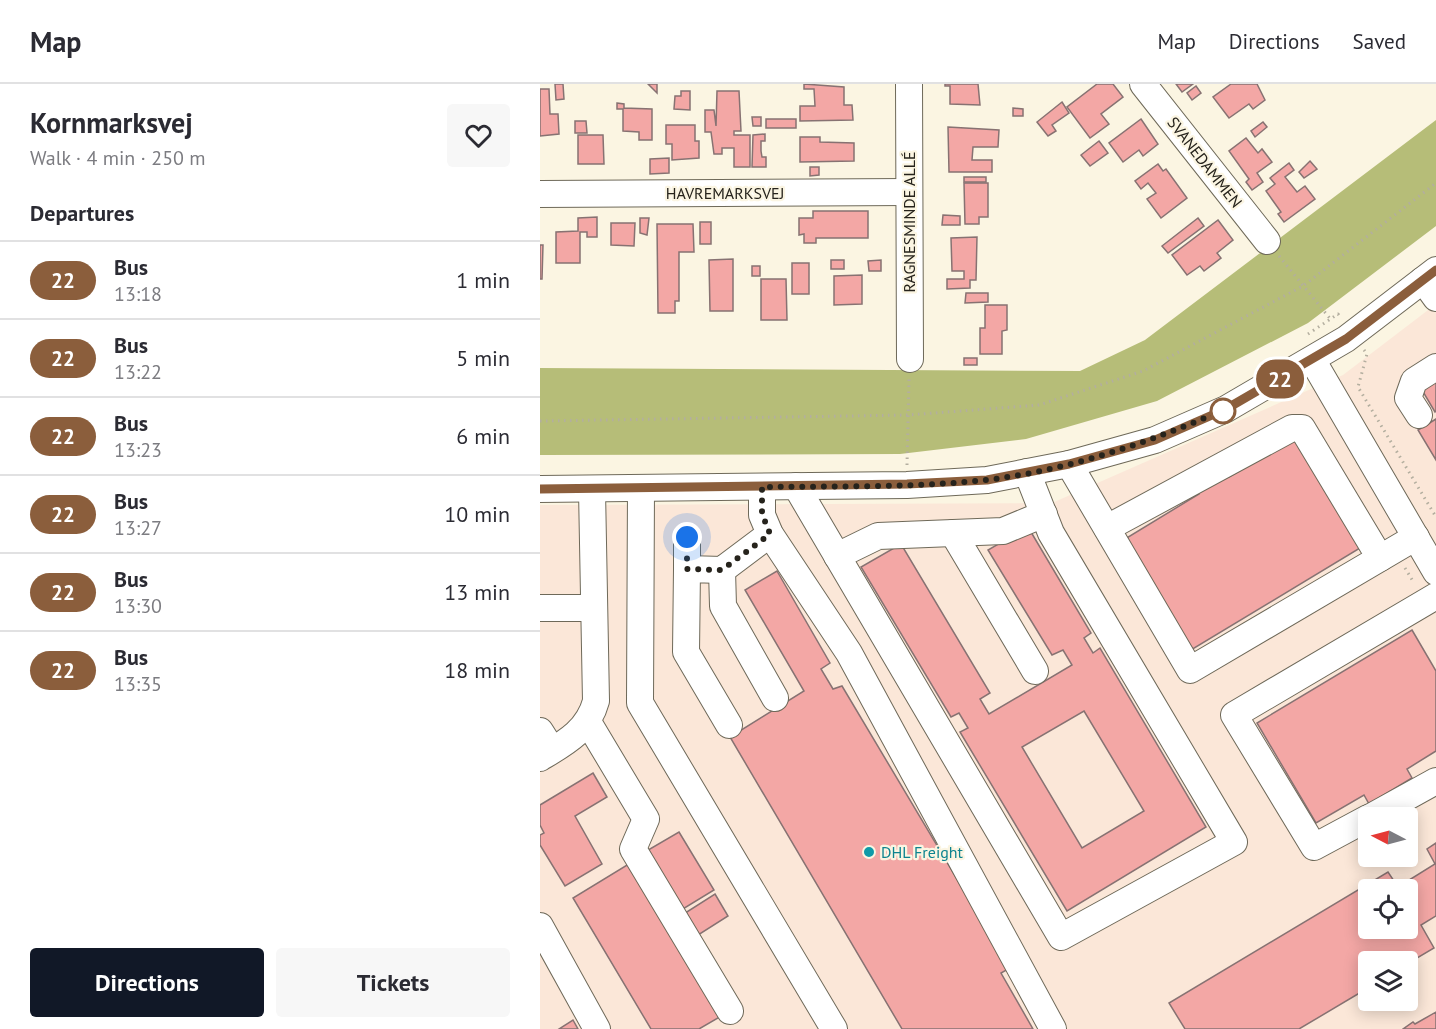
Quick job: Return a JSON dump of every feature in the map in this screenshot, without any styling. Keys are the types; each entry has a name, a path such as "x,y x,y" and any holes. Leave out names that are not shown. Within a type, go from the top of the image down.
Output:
{"street":[{"name":"RAGNESMINDE ALLÉ","path":"909,84 910,359"},
{"name":"SVANEDAMMEN","path":"1143,84 1267,241"},
{"name":"HAVREMARKSVEJ","path":"540,194 909,192"},
{"path":"540,489 907,484 987,480 1069,464 1155,440 1226,409 1313,361 1432,283"},
{"path":"1313,361 1436,572"},
{"path":"1419,415 1408,398 1414,381 1436,367"},
{"path":"1107,528 1292,428 1302,428 1380,558"},
{"path":"1069,464 1190,670 1416,537"},
{"path":"796,486 1061,937 1234,842 1051,533 1027,472"},
{"path":"762,487 762,514 770,534 849,653 1053,1029"},
{"path":"641,489 640,703 834,1029"},
{"path":"544,747 575,736 588,722 596,701 592,490"},
{"path":"837,556 878,536 1003,531 1044,514"},
{"path":"953,533 1035,670"},
{"path":"687,569 722,570 770,534"},
{"path":"687,537 686,652 729,725"},
{"path":"722,570 723,606 775,698"},
{"path":"1358,823 1314,847 1234,715 1436,596"},
{"path":"540,608 593,608"},
{"path":"588,722 646,819 633,849 729,1011"},
{"path":"1388,807 1436,781"},
{"path":"540,926 597,1029"}],"path":[{"path":"540,421 908,416 1039,405 1143,371 1303,286 1436,183"},
{"path":"1267,241 1346,339"},
{"path":"907,484 910,359"}],"shaded area":[{"path":"1436,304 1436,1029 540,1029 540,505 1052,503 1343,375"}],"green space":[{"path":"1436,120 1436,226 1308,323 1157,401 1026,439 900,454 540,455 540,368 1080,371 1145,340"}],"building":[{"path":"555,84 563,84 564,99 556,100"},
{"path":"648,84 657,84 657,93"},
{"path":"804,84 844,87 844,105 852,105 853,120 800,121 800,106 815,106 814,89 804,89"},
{"path":"945,84 978,84 980,105 950,104 950,86 945,86"},
{"path":"1097,84 1113,84 1123,97 1101,114 1109,124 1090,138 1067,107"},
{"path":"1176,84 1193,84 1182,92"},
{"path":"1231,84 1257,84 1265,100 1253,109 1249,104 1229,118 1213,97"},
{"path":"1196,86 1201,93 1192,100 1187,93"},
{"path":"540,89 549,89 550,114 558,114 559,134 540,136"},
{"path":"681,91 690,91 690,110 674,109 675,96 681,96"},
{"path":"717,91 739,91 741,131 734,131 734,135 750,135 750,167 734,167 734,148 722,148 722,154 714,154 711,132 705,132 705,110 714,110 716,126"},
{"path":"1062,102 1069,113 1052,125 1056,131 1048,136 1037,122"},
{"path":"617,103 624,104 624,108 652,109 652,140 639,140 639,132 623,131 623,109 617,109"},
{"path":"1013,108 1023,109 1023,116 1013,116"},
{"path":"752,117 761,117 761,126 753,126"},
{"path":"766,119 796,119 796,128 766,128"},
{"path":"1141,119 1158,144 1143,156 1139,150 1123,162 1109,143"},
{"path":"575,121 586,121 587,133 575,133"},
{"path":"1263,122 1267,127 1255,137 1251,131"},
{"path":"666,125 695,125 695,141 699,141 699,158 672,160 672,144 666,144"},
{"path":"948,127 999,130 998,147 973,147 972,160 992,160 992,172 949,172"},
{"path":"765,134 765,141 761,141 761,151 762,157 766,157 766,167 752,167 753,135"},
{"path":"578,135 603,135 604,164 578,164"},
{"path":"800,137 820,137 820,142 854,143 854,161 800,162"},
{"path":"1246,138 1258,153 1262,149 1272,162 1257,173 1263,182 1252,190 1246,182 1249,179 1229,151"},
{"path":"1099,141 1108,153 1090,166 1081,155"},
{"path":"669,158 669,173 650,174 650,159"},
{"path":"1310,161 1317,169 1304,178 1299,172"},
{"path":"1289,163 1294,170 1285,177 1297,192 1305,186 1315,199 1284,222 1278,214 1281,212 1266,191 1275,184 1270,178"},
{"path":"1158,164 1163,171 1166,169 1187,198 1161,218 1147,199 1156,193 1148,183 1141,189 1135,181"},
{"path":"810,167 819,167 819,175 810,176"},
{"path":"964,177 986,177 986,182 964,182"},
{"path":"964,183 988,183 988,217 979,217 979,224 965,224"},
{"path":"813,211 868,211 868,238 816,238 816,243 804,243 804,234 799,235 799,218 813,218"},
{"path":"943,215 960,216 960,225 942,225"},
{"path":"597,217 597,237 587,237 587,232 580,232 580,263 556,263 556,232 578,231 578,218"},
{"path":"640,218 649,218 647,235 640,233"},
{"path":"1198,218 1204,226 1168,253 1162,246"},
{"path":"1218,220 1233,240 1217,253 1221,258 1204,271 1200,266 1187,275 1172,255"},
{"path":"700,222 711,222 711,244 700,244"},
{"path":"611,223 635,223 634,246 611,245"},
{"path":"657,224 693,224 694,252 679,252 679,301 675,301 675,313 658,313"},
{"path":"977,237 976,280 970,280 970,288 947,289 947,279 964,279 964,271 952,271 951,238"},
{"path":"540,245 543,245 542,279 540,279"},
{"path":"733,259 733,311 710,311 709,260"},
{"path":"831,260 844,260 844,269 831,269"},
{"path":"881,260 881,271 869,271 868,261"},
{"path":"792,263 809,263 809,294 792,294"},
{"path":"752,266 760,266 760,276 752,276"},
{"path":"862,275 862,304 834,305 834,276"},
{"path":"761,279 786,279 787,320 761,320"},
{"path":"966,293 988,293 988,302 965,303"},
{"path":"985,305 1007,305 1007,330 1002,331 1002,354 980,354 980,328 985,328"},
{"path":"964,358 977,358 977,365 964,365"},
{"path":"1436,382 1436,411 1435,412 1422,390"},
{"path":"1436,419 1436,460 1418,430"},
{"path":"1298,436 1365,545 1186,653 1120,542 1199,494 1193,484 1226,471 1229,477"},
{"path":"1028,527 1091,633 1084,638 1093,653 1100,648 1206,827 1067,911 960,732 968,728 959,713 951,717 861,567 901,544 990,693 980,699 989,714 1072,665 1063,650 1052,655 988,550","holes":["1084,711 1144,811 1082,848 1022,747"]},
{"name":"DHL Freight","path":"777,571 830,663 821,669 833,689 842,686 1010,968 1001,973 1033,1029 902,1029 730,737 804,691 745,590"},
{"path":"1412,630 1436,671 1436,751 1407,769 1412,778 1369,804 1364,795 1316,823 1257,723"},
{"path":"593,773 607,797 575,816 602,864 565,886 540,845 540,835 544,833 540,825 540,805"},
{"path":"679,832 714,890 678,912 643,853"},
{"path":"1436,843 1436,916 1421,925 1434,948 1418,957 1418,951 1358,951 1358,994 1299,1029 1185,1029 1169,1003 1358,890 1358,939 1418,939 1418,879 1411,879 1435,864 1427,849"},
{"path":"632,862 723,1015 699,1029 651,1029 573,898"},
{"path":"1388,872 1393,879 1376,879"},
{"path":"715,894 728,916 695,937 682,915"},
{"path":"1436,1012 1436,1029 1403,1029 1413,1022 1415,1024"},
{"path":"573,1020 578,1029 559,1029"}],"bus line":[{"name":"22","path":"540,489 907,484 987,480 1069,464 1155,440 1226,409 1313,361 1346,339 1436,270"}],"place":[{"name":"DHL Freight","path":"869,852"}],"route":[{"path":"687,537 687,569 722,570 770,534 762,514 762,487 987,480 1069,464 1155,440 1226,409 1223,411"}]}
